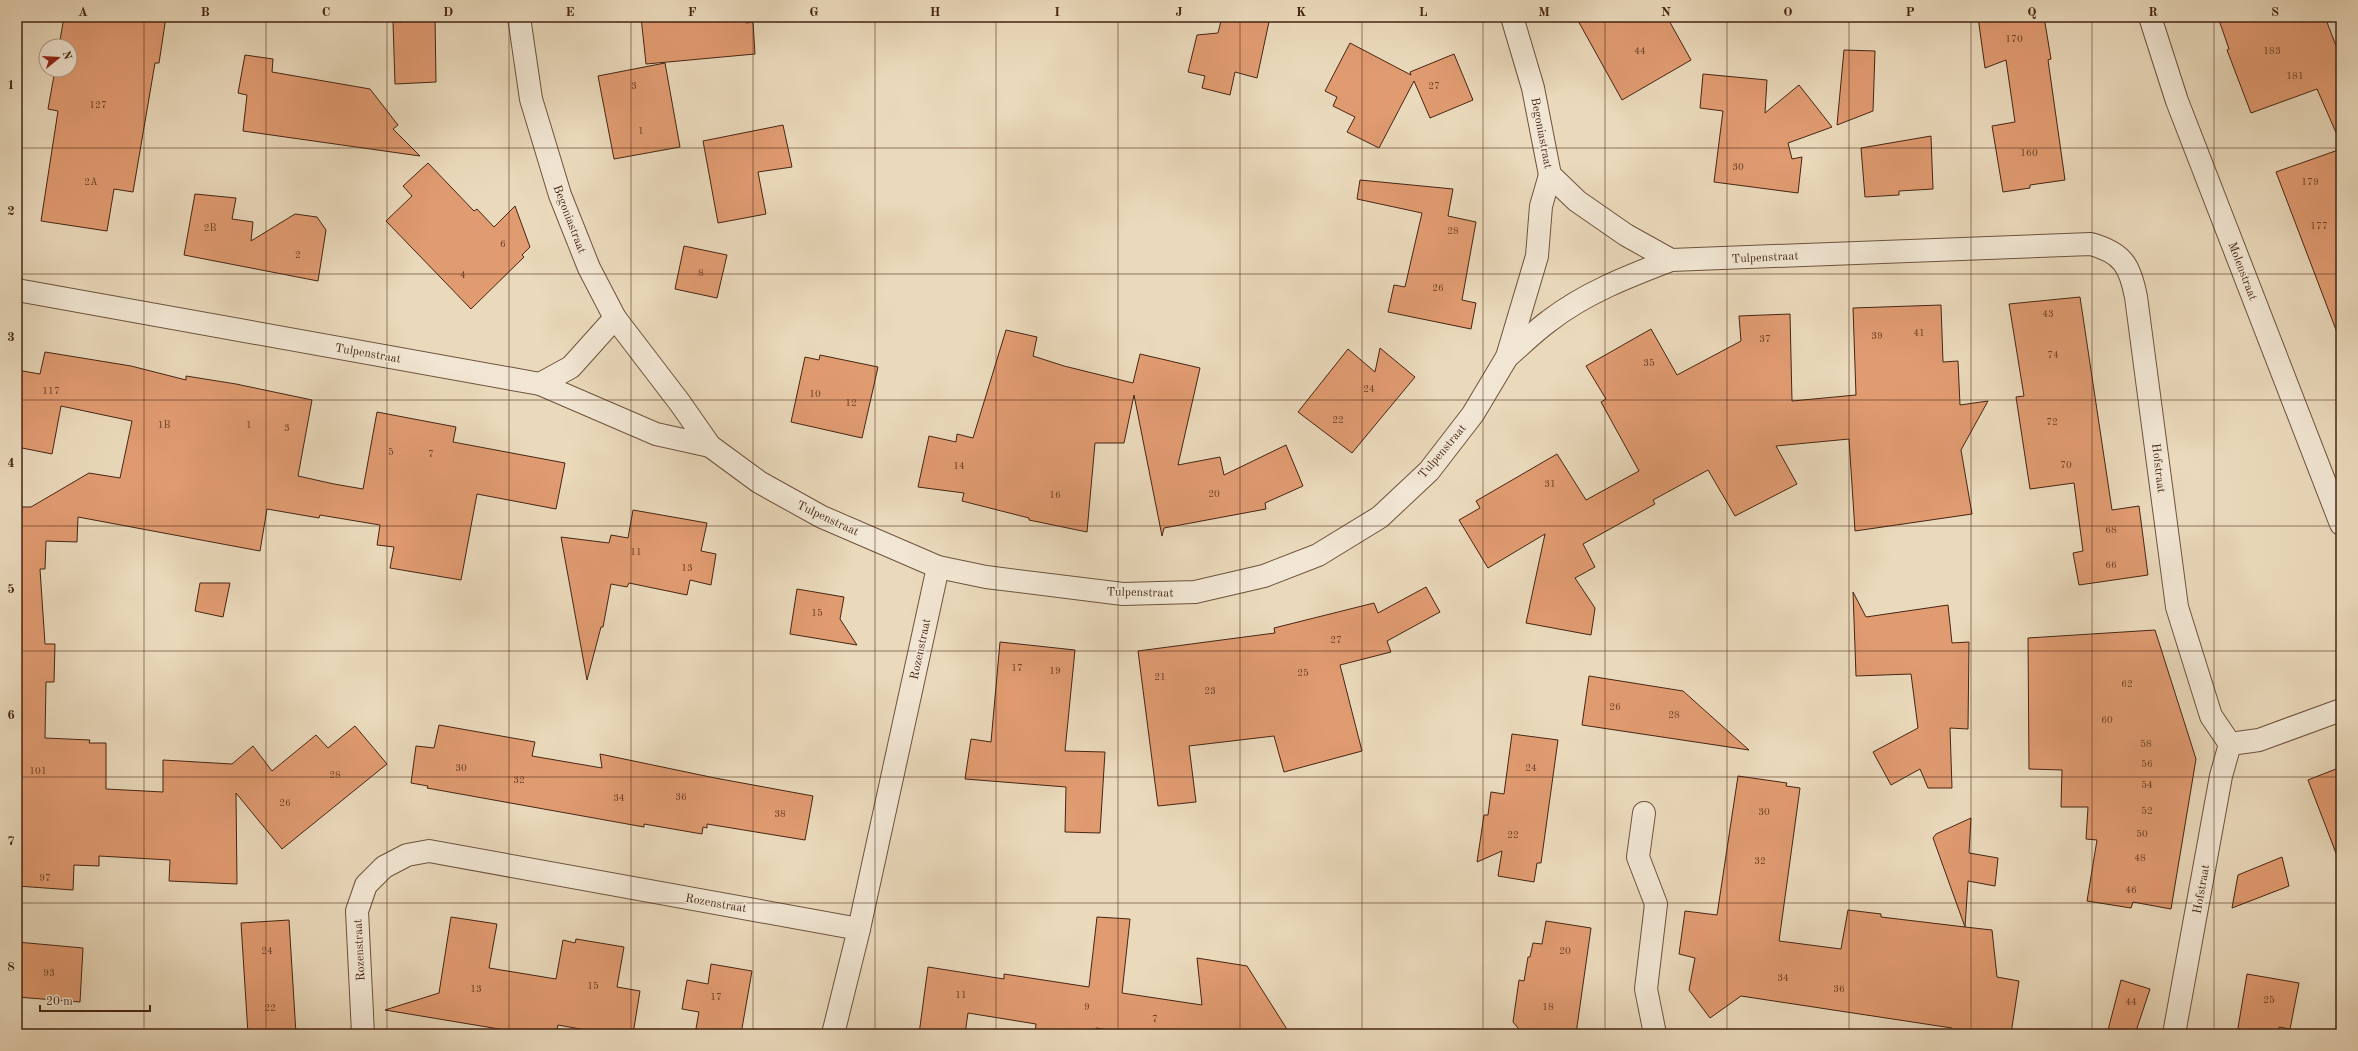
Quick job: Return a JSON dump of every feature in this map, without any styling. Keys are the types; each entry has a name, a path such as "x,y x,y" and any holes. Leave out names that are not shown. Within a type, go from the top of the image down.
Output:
{"street":[{"name":"Begoniastraat","path":"519,17 531,99 560,195 589,268 615,318"},
{"name":"Begoniastraat","path":"1512,17 1533,88 1550,175 1577,201 1626,235 1671,260"},
{"name":"Molenstraat","path":"2150,17 2177,102 2341,524"},
{"name":"Tulpenstraat","path":"615,318 710,446 758,482 822,517 938,567 994,578 1123,594 1195,592 1264,576 1318,555 1380,517 1429,471 1473,414 1507,357 1537,256 1541,206 1550,175"},
{"name":"Tulpenstraat","path":"1507,357 1549,320 1591,293 1633,274 1671,260 2052,244"},
{"name":"Hofstraat","path":"2052,244 2091,244 2109,249 2123,261 2133,281 2177,607 2211,716 2230,744 2221,776 2174,1034"},
{"name":"Tulpenstraat","path":"17,290 540,384 656,434 710,446"},
{"path":"540,384 571,366 615,318"},
{"name":"Rozenstraat","path":"363,1034 356,911 366,885 384,867 408,855 429,851 859,929 938,567"},
{"path":"2230,744 2259,740 2341,710"},
{"path":"1644,813 1638,857 1656,904 1646,989 1655,1034"},
{"path":"833,1034 859,929"}],"building":[{"path":"64,17 166,17 159,63 155,63 133,192 114,189 107,231 41,221 58,111 48,109 54,78 78,78 78,38 60,38"},
{"path":"402,17 435,17 436,82 395,84 393,22 402,22"},
{"path":"641,17 746,17 746,23 753,22 755,54 646,64"},
{"path":"1222,17 1270,17 1257,78 1235,72 1230,95 1202,88 1205,76 1188,72 1197,35 1218,33"},
{"path":"1576,17 1667,17 1691,60 1622,100"},
{"path":"1978,17 2044,17 2051,59 2048,60 2065,180 2030,185 2030,188 2003,192 1992,126 2015,122 2006,60 1985,68"},
{"path":"2218,17 2325,17 2341,59 2341,144 2317,89 2251,113 2227,50 2229,49"},
{"path":"1350,43 1411,75 1410,72 1454,54 1473,100 1430,118 1414,81 1379,148 1347,132 1355,117 1333,106 1337,97 1325,91"},
{"path":"1844,50 1875,51 1873,111 1837,125"},
{"path":"245,55 273,59 272,72 370,89 398,125 393,129 420,156 243,131 247,95 238,93"},
{"path":"665,63 680,147 614,159 598,76"},
{"path":"1703,74 1767,80 1765,113 1799,85 1832,127 1788,143 1792,159 1802,157 1798,193 1714,182 1723,111 1700,108"},
{"path":"783,125 792,167 758,172 766,214 718,223 703,141"},
{"path":"1931,136 1933,189 1899,191 1899,195 1865,197 1861,148"},
{"path":"2341,149 2341,334 2338,335 2276,172"},
{"path":"428,163 474,211 477,209 494,227 515,206 530,247 522,255 524,257 471,309 386,221 412,196 403,186"},
{"path":"1360,180 1453,189 1448,216 1476,222 1462,300 1476,303 1471,329 1388,312 1394,285 1405,287 1422,213 1357,199"},
{"path":"195,194 236,198 232,219 253,222 251,241 295,214 317,217 326,230 318,281 184,255"},
{"path":"684,246 727,255 717,298 675,289"},
{"path":"2080,297 2112,510 2139,506 2148,575 2079,585 2073,553 2083,551 2074,483 2030,489 2016,397 2024,396 2009,304"},
{"path":"1941,305 1943,362 1958,361 1960,405 1988,401 1961,450 1972,514 1855,531 1849,439 1776,446 1797,484 1735,516 1708,470 1653,500 1655,504 1583,544 1595,567 1575,578 1595,608 1591,635 1526,623 1545,534 1488,568 1459,520 1480,508 1476,501 1557,454 1586,500 1639,471 1601,402 1606,399 1586,366 1651,329 1677,375 1741,341 1739,316 1790,314 1792,401 1856,395 1853,308"},
{"path":"1006,330 1037,337 1033,356 1064,366 1133,383 1140,354 1200,368 1178,465 1220,457 1224,475 1286,445 1303,486 1265,503 1266,509 1164,528 1162,536 1134,395 1124,443 1095,443 1087,532 1029,520 1029,518 962,501 964,493 918,487 929,436 956,442 957,434 973,438"},
{"path":"1380,348 1415,377 1352,453 1298,412 1348,349 1375,372"},
{"path":"45,352 131,366 186,380 186,376 236,384 312,400 298,476 334,484 363,489 377,412 456,427 453,442 565,463 556,509 477,494 461,580 390,568 394,547 377,545 380,525 320,515 319,518 267,509 260,551 78,517 77,542 46,541 45,569 40,569 45,644 55,644 54,682 46,682 45,738 90,740 89,743 106,743 106,789 163,792 163,760 232,764 253,746 272,771 316,735 328,748 355,726 387,764 282,849 236,793 237,884 169,881 170,860 99,856 99,866 74,865 73,890 17,886 17,507 31,507 89,473 120,478 132,421 61,406 52,454 17,447 17,370 40,374"},
{"path":"820,355 878,367 862,438 791,422 805,357 819,360"},
{"path":"633,510 707,523 701,551 716,554 711,585 690,580 687,595 629,583 627,587 611,584 603,627 601,627 587,680 561,537 609,543 611,535 628,538"},
{"path":"200,583 230,583 223,617 195,611"},
{"path":"1426,587 1440,612 1387,641 1391,652 1340,665 1362,751 1284,772 1274,736 1189,746 1196,802 1158,806 1138,651 1275,633 1274,628 1374,603 1378,613"},
{"path":"797,589 844,597 840,619 857,645 790,634"},
{"path":"1853,592 1866,617 1948,605 1952,643 1969,642 1968,729 1950,728 1952,788 1928,788 1920,769 1891,785 1873,752 1918,728 1911,674 1856,676"},
{"path":"2155,630 2196,759 2171,909 2133,902 2131,908 2087,901 2097,840 2086,839 2088,807 2061,807 2062,770 2029,769 2028,638"},
{"path":"1000,642 1075,650 1065,751 1105,752 1100,833 1065,832 1066,787 965,779 971,739 991,742"},
{"path":"1589,676 1683,691 1749,750 1582,725"},
{"path":"439,725 535,742 532,756 602,768 600,754 715,778 813,796 805,840 707,824 707,828 703,827 702,834 644,824 644,827 427,788 428,786 411,783 416,746 434,748"},
{"path":"1512,734 1558,740 1541,863 1537,863 1534,882 1498,876 1502,851 1477,862 1484,815 1488,815 1491,792 1504,794"},
{"path":"2341,767 2341,860 2339,861 2308,780"},
{"path":"1738,776 1787,783 1786,786 1800,788 1779,941 1841,949 1848,910 1881,914 1881,917 1992,930 1997,977 2019,981 2011,1034 1952,1034 1952,1028 1741,996 1710,1018 1689,990 1695,958 1679,954 1685,911 1717,915"},
{"path":"1971,818 1969,853 1998,858 1995,886 1968,881 1965,927 1933,838 1936,834"},
{"path":"2282,857 2289,886 2232,908 2238,875"},
{"path":"451,917 497,924 489,968 556,979 563,940 575,943 576,939 624,947 617,987 640,991 633,1034 608,1034 558,1025 556,1034 505,1034 505,1030 385,1010 439,993"},
{"path":"1097,917 1130,919 1122,993 1202,1005 1197,958 1247,966 1290,1034 1132,1034 1096,1028 1095,1034 1035,1034 1036,1024 968,1013 965,1034 919,1034 928,967 1004,979 1004,974 1089,987"},
{"path":"289,920 296,1034 248,1034 241,923"},
{"path":"1546,921 1591,928 1576,1034 1523,1034 1513,1022 1519,980 1524,981 1528,957 1530,957 1533,943 1542,944"},
{"path":"17,942 83,948 80,1002 17,997"},
{"path":"711,964 752,971 741,1034 695,1034 699,1012 682,1009 687,980 708,984"},
{"path":"2247,974 2299,983 2290,1029 2279,1027 2278,1034 2237,1034"},
{"path":"2121,980 2150,989 2135,1034 2107,1034"}]}
